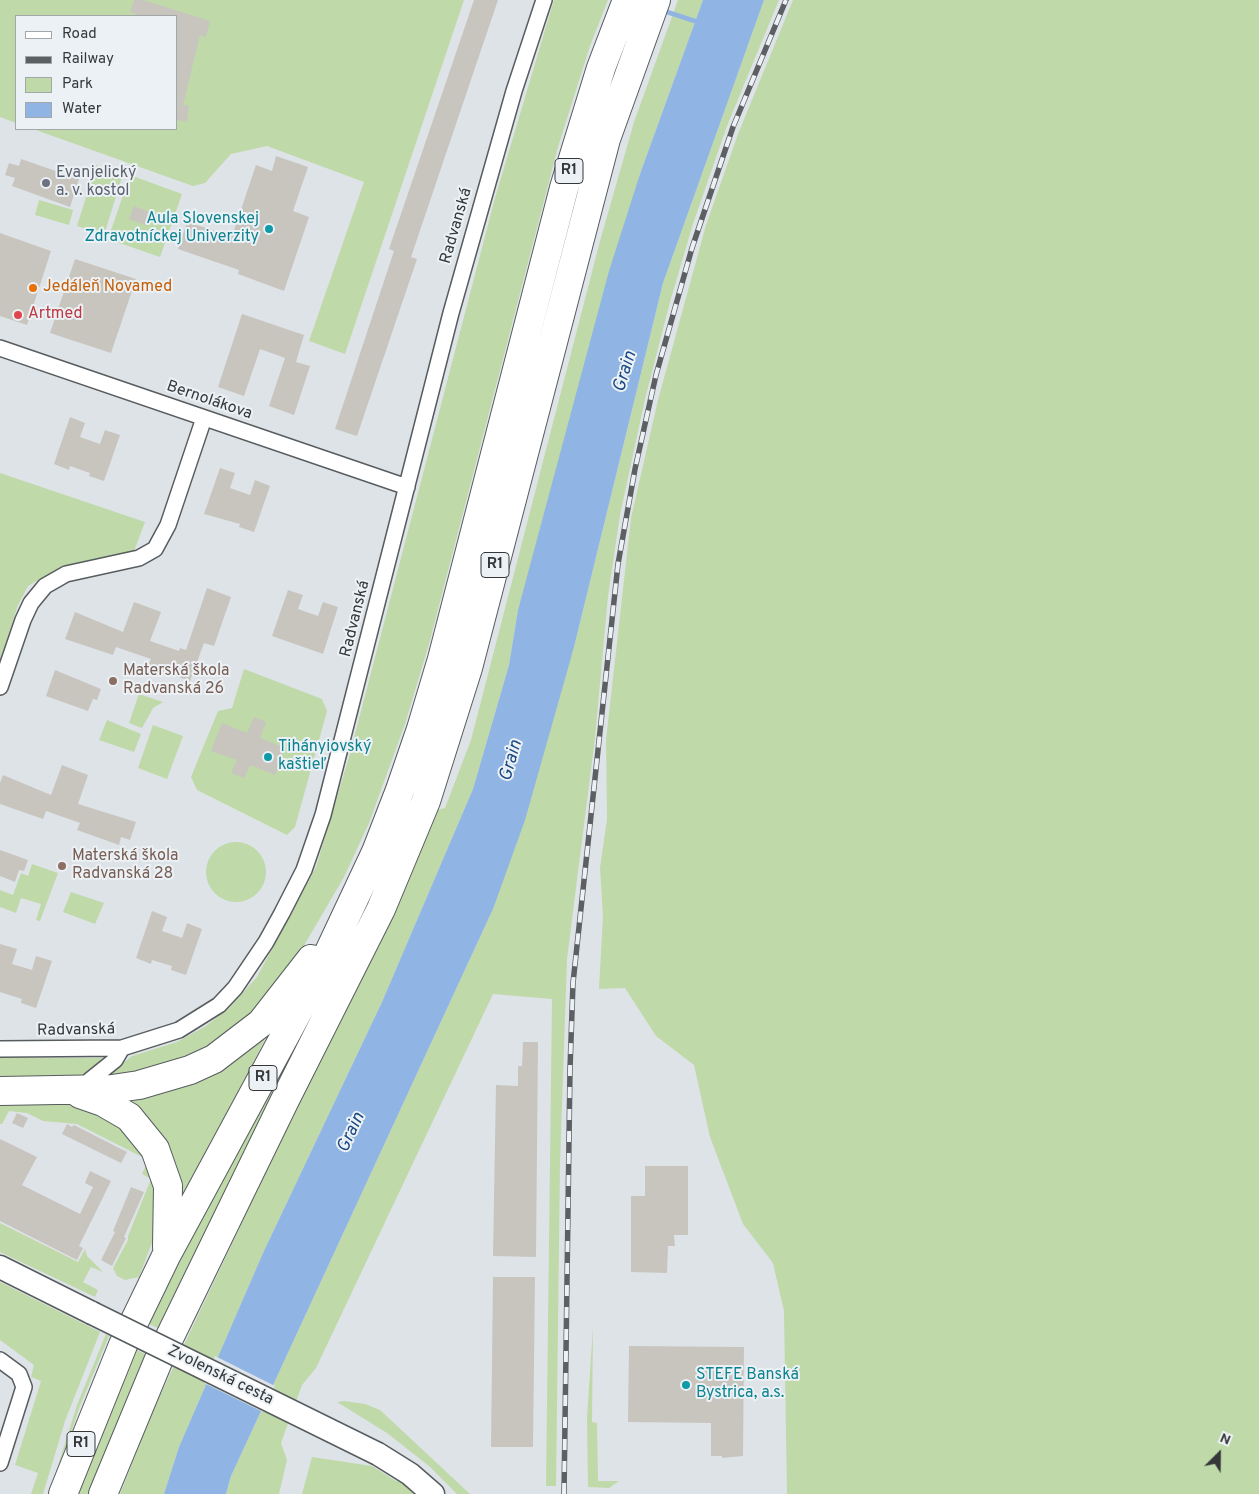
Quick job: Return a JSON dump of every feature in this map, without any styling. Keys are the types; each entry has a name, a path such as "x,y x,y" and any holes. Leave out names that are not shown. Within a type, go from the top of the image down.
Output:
{"highway":[{"name":"R1","path":"63,1494 123,1345 167,1254 322,967 376,852 422,729 445,650 566,180 601,68 626,0"},
{"name":"R1","path":"102,1494 159,1359 285,1100 381,909 426,802 468,668 606,139 654,4"},
{"path":"0,1091 78,1091 140,1085 166,1078 214,1059 260,1023 277,1004 355,899"},
{"path":"78,1091 103,1102 129,1117 155,1150 168,1186 167,1254"}],"main road":[{"name":"Zvolenská cesta","path":"0,1267 378,1454 410,1474 433,1494"}],"street":[{"name":"Radvanská","path":"0,1049 122,1048 179,1030 219,1005 251,966 291,896 304,870 323,815 453,304 514,91 543,3"},
{"name":"Bernolákova","path":"0,348 407,487"},
{"path":"0,688 23,620 31,603 44,586 66,574 139,558 155,549 168,525 204,418"},
{"path":"78,1091 115,1060 122,1048"},
{"path":"0,1360 19,1374 24,1387 0,1463"}],"green space":[{"path":"0,0 464,0 345,354 309,341 364,182 267,146 231,154 205,183 193,186 36,130 178,130 178,15 15,15 15,123 0,117"},
{"path":"554,0 608,0 590,46 558,147 429,644 405,724 369,823 344,877 299,954 246,1025 166,1071 105,1077 132,1056 177,1042 206,1026 230,1007 257,977 316,867 349,757 495,198"},
{"path":"635,0 642,0 604,101 581,178 455,665 423,769 391,855 356,931 163,1331 144,1321 350,929 553,258"},
{"path":"678,0 703,0 640,174 518,610 509,665 473,789 382,1002 263,1253 179,1447 164,1494 120,1494 154,1408 240,1227 256,1187 385,933 437,810 445,808 471,740 600,241 634,122"},
{"path":"764,0 779,0 727,126 693,224 670,302 645,399 620,515 608,596 595,738 567,959 560,1164 556,1486 546,1486 552,999 493,994 316,1368 302,1385 281,1443 287,1460 279,1494 226,1494 231,1476 493,909 574,647 663,283"},
{"path":"793,0 1259,0 1259,1494 787,1494 784,1311 773,1263 743,1224 710,1137 694,1065 656,1036 625,988 599,989 603,916 600,868 607,819 606,740 631,518 658,400 706,225 738,134"},
{"path":"96,165 123,174 104,235 77,226"},
{"path":"130,175 182,194 160,257 108,239"},
{"path":"39,200 73,210 69,225 35,215"},
{"path":"0,473 145,522 134,551 62,566 28,586 18,605 0,659"},
{"path":"244,669 322,699 327,711 295,827 287,835 197,790 191,777 218,711 232,708"},
{"path":"139,694 163,702 153,708 142,728 129,723"},
{"path":"107,720 141,734 134,752 99,740"},
{"path":"153,725 183,736 167,779 138,768"},
{"path":"236,842 248,844 261,855 266,872 264,884 253,897 236,902 224,900 211,889 206,872 208,860 219,847"},
{"path":"32,864 58,873 40,921 36,920 41,904 21,898 16,913 0,907 0,890 13,895 21,873 28,876"},
{"path":"71,892 104,903 95,924 63,912"},
{"path":"273,1023 199,1172 181,1201 177,1166 168,1146 145,1113 129,1098"},
{"path":"0,1058 105,1058 82,1077 0,1081"},
{"path":"25,1101 68,1103 104,1111 119,1119 143,1145 157,1174 161,1190 162,1210 139,1277 125,1280 117,1276 113,1268 128,1240 151,1179 142,1174 148,1160 77,1124 43,1121 27,1113 9,1111 2,1124 0,1124 0,1103"},
{"path":"0,1223 78,1262 85,1249 87,1256 103,1272 91,1267 83,1282 98,1290 95,1297 0,1252"},
{"path":"0,1282 100,1332 65,1421 43,1494 31,1494 38,1473 15,1465 41,1381 31,1377 34,1365 0,1340"},
{"path":"593,1327 592,1422 597,1423 598,1481 619,1481 609,1488 588,1487 587,1418"},
{"path":"106,1334 109,1336 80,1406 51,1494 49,1494 77,1405"},
{"path":"131,1347 149,1356 91,1494 71,1494"},
{"path":"337,1402 365,1404 380,1410 470,1494 457,1494 429,1466 387,1433"},
{"path":"312,1457 372,1466 396,1481 402,1481 420,1494 302,1494"}],"water":[{"name":"Grain","path":"703,0 764,0 663,283 574,647 525,820 493,909 231,1476 226,1494 164,1494 179,1447 263,1253 382,1002 473,789 509,665 518,610 609,271 640,174"}],"pier":[{"path":"215,1356 275,1386 263,1412 204,1383"}],"building":[{"path":"134,0 143,0 210,21 206,37 200,35 183,105 189,106 187,122 178,120 178,15 138,15 130,12"},
{"path":"474,0 498,0 411,257 417,259 357,436 335,429 394,251 389,249"},
{"name":"Aula Slovenskej Zdravotníckej Univerzity","path":"276,156 308,167 293,211 309,217 284,291 238,274 239,270 178,249 187,222 232,236 256,165 272,171"},
{"name":"Evanjelický a. v. kostol","path":"21,159 79,179 70,207 12,186 15,178 5,175 9,163 19,166"},
{"path":"134,206 152,213 148,226 129,219"},
{"path":"0,233 51,251 27,325 0,316"},
{"path":"75,259 136,279 111,353 50,333"},
{"path":"242,314 304,335 296,362 310,366 294,415 269,406 285,358 260,349 244,396 218,387"},
{"path":"70,417 85,423 80,437 100,444 105,430 120,435 104,481 89,476 90,473 70,466 69,470 54,464"},
{"path":"220,468 235,473 230,488 250,495 255,480 270,486 254,532 239,527 240,524 204,514"},
{"path":"207,588 231,597 214,646 204,643 190,681 148,666 151,659 116,647 113,655 65,639 75,612 123,632 134,602 161,612 150,641 179,651 180,648 186,650"},
{"path":"288,590 303,595 298,609 318,616 323,602 338,607 323,654 272,636"},
{"path":"55,670 101,689 97,700 93,699 88,711 46,696"},
{"name":"Tihányiovský kaštieľ","path":"254,717 266,722 260,738 285,748 275,775 250,765 244,778 231,773 237,760 211,751 222,723 247,733"},
{"path":"62,765 88,775 78,804 136,822 130,840 121,837 119,845 77,830 80,823 46,811 43,819 0,804 0,783 3,775 51,795"},
{"path":"0,850 28,860 24,871 19,870 15,882 0,876"},
{"path":"152,911 167,917 162,931 182,938 187,923 202,929 186,975 171,970 172,966 152,960 151,964 136,958"},
{"path":"0,944 17,949 12,964 32,970 36,956 52,961 36,1008 21,1003 22,999 0,992"},
{"path":"523,1042 538,1042 536,1257 493,1256 496,1085 518,1086 518,1066 522,1066"},
{"path":"17,1113 28,1118 23,1128 12,1123"},
{"path":"67,1124 72,1127 74,1125 127,1152 121,1163 62,1134"},
{"path":"0,1139 37,1157 22,1185 80,1214 93,1187 85,1183 90,1171 111,1181 79,1246 83,1248 77,1260 0,1221"},
{"path":"645,1166 688,1166 688,1235 674,1235 675,1246 668,1246 667,1273 631,1272 631,1196 645,1196"},
{"path":"131,1187 144,1192 124,1237 126,1238 112,1266 101,1260 115,1232 113,1231"},
{"path":"493,1277 535,1277 533,1447 491,1447"},
{"name":"STEFE Banská Bystrica, a.s.","path":"629,1346 744,1347 743,1456 722,1458 722,1456 711,1456 711,1423 628,1422"}],"waterway":[{"path":"661,10 701,23"}],"railway":[{"path":"564,1494 573,983 618,564 635,469 656,375 692,248 733,127 786,0"}],"place":[{"name":"Evanjelický a. v. kostol","path":"46,183"},
{"name":"Aula Slovenskej Zdravotníckej Univerzity","path":"269,229"},
{"name":"Jedáleň Novamed","path":"33,288"},
{"name":"Artmed","path":"18,315"},
{"name":"Materská škola Radvanská 26","path":"113,681"},
{"name":"Tihányiovský kaštieľ","path":"268,757"},
{"name":"Materská škola Radvanská 28","path":"62,866"},
{"name":"STEFE Banská Bystrica, a.s.","path":"686,1385"}]}
